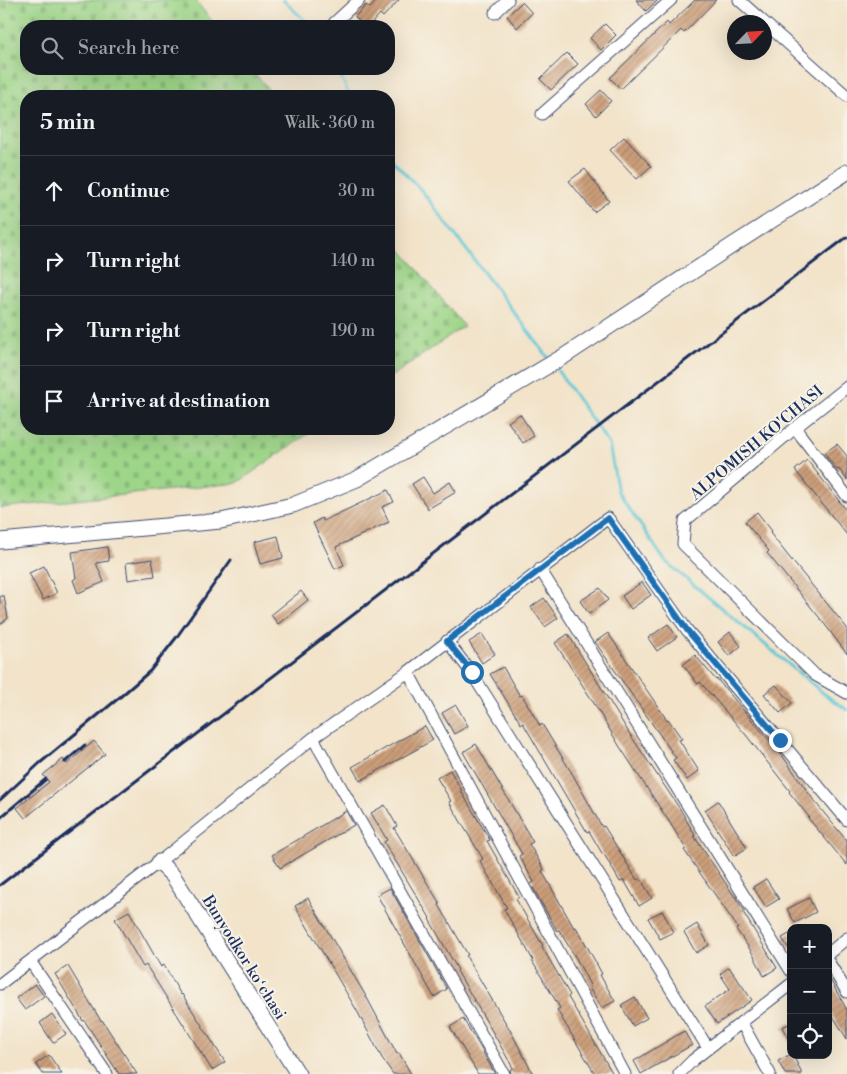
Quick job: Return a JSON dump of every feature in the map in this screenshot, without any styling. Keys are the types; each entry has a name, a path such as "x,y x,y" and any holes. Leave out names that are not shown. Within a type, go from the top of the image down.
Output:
{"main road":[{"path":"0,541 221,521 293,505 357,479 540,372 847,172"},
{"name":"Bunyodkor koʻchasi","path":"159,862 173,876 298,1074"}],"street":[{"path":"337,20 358,0"},
{"path":"495,13 508,0"},
{"path":"542,114 670,0"},
{"path":"739,0 847,96"},
{"name":"ALPOMISH KO'CHASI","path":"847,388 795,428 686,522 683,544 815,675 847,693"},
{"path":"795,428 847,496"},
{"path":"0,984 159,862 313,738 408,672 608,518 687,630 847,820"},
{"path":"540,569 790,969"},
{"path":"447,641 472,672 708,1048"},
{"path":"408,672 625,1074"},
{"path":"313,738 504,1074"},
{"path":"832,951 847,938"},
{"path":"30,961 107,1074"},
{"path":"832,968 847,992"},
{"path":"679,1074 708,1048 787,987"},
{"path":"741,1022 770,1074"}],"green space":[{"path":"0,0 195,0 211,20 20,20 20,75 256,75 269,90 20,90 20,435 306,435 237,483 0,508"},
{"path":"395,242 464,326 395,374"}],"building":[{"path":"377,0 399,0 383,17 380,14 374,20 358,20 355,17 366,5 370,8"},
{"path":"636,0 658,0 646,11"},
{"path":"695,0 716,0 684,33 681,30 621,89 610,78 667,22 669,25"},
{"path":"522,2 532,13 517,28 507,16"},
{"path":"605,24 616,35 601,50 590,38"},
{"path":"567,53 578,64 551,90 540,79"},
{"path":"601,90 611,101 596,116 586,104"},
{"path":"624,137 651,166 637,179 610,150"},
{"path":"585,169 609,201 594,212 569,181"},
{"path":"520,414 534,436 523,443 508,422"},
{"path":"837,444 847,456 847,480 824,453"},
{"path":"807,460 847,511 847,535 795,470"},
{"path":"423,477 433,493 450,482 456,492 428,509 412,484"},
{"path":"388,490 394,502 382,507 389,522 336,547 344,565 335,569 313,523 322,518 323,521"},
{"path":"757,512 772,531 770,533 847,628 847,654 767,553 769,551 745,522"},
{"path":"278,536 283,558 260,564 254,542"},
{"path":"107,547 109,561 96,563 104,582 78,593 73,580 76,578 72,552"},
{"path":"152,559 155,576 128,580 126,563"},
{"path":"44,566 57,593 43,600 29,573"},
{"path":"642,582 651,595 631,609 622,596"},
{"path":"600,588 608,600 589,614 580,601"},
{"path":"301,591 308,600 278,624 271,615"},
{"path":"0,596 4,596 8,618 0,625"},
{"path":"544,598 558,618 545,627 531,607"},
{"path":"668,624 677,637 657,651 648,638"},
{"path":"730,632 741,646 729,656 718,642"},
{"path":"608,633 682,739 679,740 699,771 687,780 673,760 676,758 595,642"},
{"path":"482,634 495,654 482,663 469,642"},
{"path":"568,634 631,736 680,809 694,836 745,911 743,912 777,968 764,976 753,954 736,929 738,928 684,850 686,849 670,823 555,643"},
{"path":"695,655 781,754 815,802 847,841 847,865 808,818 790,791 746,735 700,682 698,684 683,665"},
{"path":"503,667 540,726 542,724 602,827 604,826 637,880 640,878 652,898 639,906 624,880 620,882 589,831 587,832 523,723 521,724 490,674"},
{"path":"776,685 792,703 780,713 764,694"},
{"path":"456,705 468,726 454,734 442,713"},
{"path":"425,726 433,740 360,781 352,767"},
{"path":"94,741 105,754 25,818 17,808 49,782 43,775 63,759 67,764"},
{"path":"476,744 533,842 529,844 544,869 542,871 574,928 576,927 588,948 602,974 600,975 615,1001 602,1008 589,988 591,987 577,960 559,930 557,931 531,884 534,882 519,856 522,854 463,752"},
{"path":"450,770 490,840 487,841 519,897 516,899 570,995 568,997 613,1074 595,1074 557,1010 560,1008 532,961 504,909 507,908 480,861 483,859 437,778"},
{"path":"718,801 747,848 734,856 705,810"},
{"path":"385,805 397,826 394,828 440,904 468,955 466,956 510,1030 533,1074 511,1074 510,1070 513,1068 457,971 430,918 384,842 387,840 371,813"},
{"path":"346,811 354,825 280,868 272,855"},
{"path":"766,879 779,899 766,907 753,887"},
{"path":"390,888 447,989 434,997 377,895"},
{"path":"308,898 367,998 397,1054 399,1053 411,1074 393,1074 382,1058 356,1009 295,906"},
{"path":"809,898 816,912 795,923 787,909"},
{"path":"129,911 161,967 164,965 181,995 225,1062 212,1070 146,965 143,967 115,919"},
{"path":"662,911 674,932 660,939 648,918"},
{"path":"697,924 709,945 696,953 684,932"},
{"path":"787,935 787,946 782,938"},
{"path":"68,966 101,1021 137,1074 119,1074 83,1021 55,974"},
{"path":"729,967 752,1000 717,1024 705,1006 730,989 720,974"},
{"path":"832,983 847,1010 847,1039 832,1015"},
{"path":"35,984 44,996 25,1010 16,998"},
{"path":"635,997 647,1018 633,1026 621,1005"},
{"path":"52,1014 66,1034 53,1043 40,1023"},
{"path":"463,1019 495,1074 478,1074 450,1027"},
{"path":"787,1025 787,1036 782,1027"},
{"path":"684,1031 692,1045 641,1074 634,1061"},
{"path":"49,1055 62,1074 43,1074 36,1064"},
{"path":"787,1056 787,1059 795,1059 802,1074 785,1074 778,1061"}],"waterway":[{"path":"283,0 305,20"},
{"path":"340,75 347,90"},
{"path":"395,163 422,191 550,360"},
{"path":"555,367 609,444 618,492 665,561 823,693 847,710"}],"railway":[{"path":"0,885 847,237"},
{"path":"0,800 40,763 150,671 176,638 231,560"},
{"path":"65,762 85,745"},
{"path":"0,818 46,779"}],"route":[{"path":"472,672 447,641 608,518 687,630 780,740"}]}
